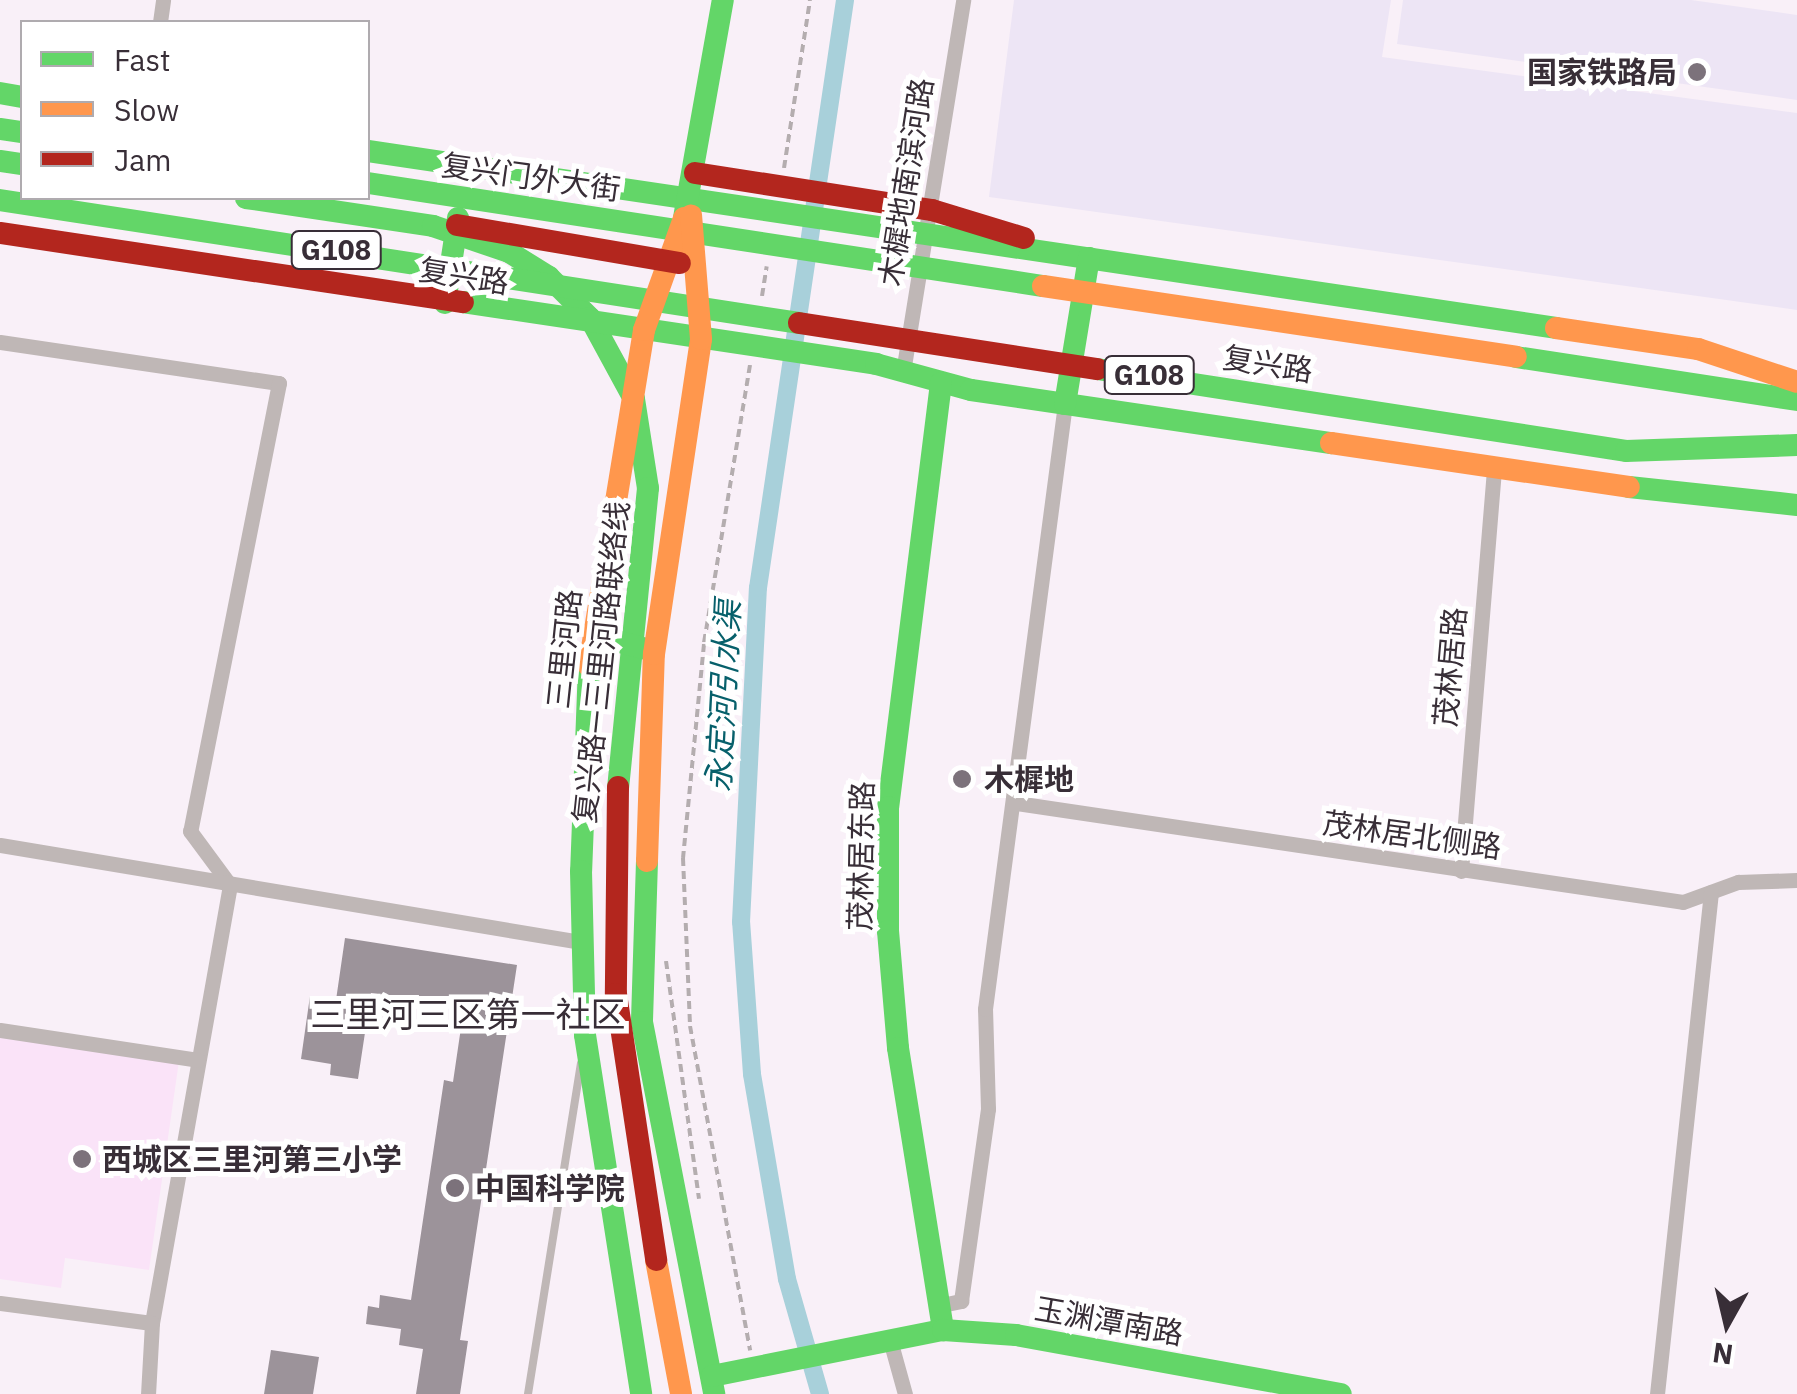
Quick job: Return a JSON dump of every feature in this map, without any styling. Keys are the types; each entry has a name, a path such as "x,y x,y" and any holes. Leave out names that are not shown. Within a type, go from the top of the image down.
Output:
{"main road":[{"path":"713,1385 642,1022 654,654 701,339 692,265 690,202 723,0"},
{"path":"370,151 690,202 1698,349 1797,382"},
{"path":"445,303 466,166"},
{"path":"696,173 932,210 1089,258"},
{"path":"690,202 735,179"},
{"name":"复兴门外大街","path":"370,183 686,230"},
{"name":"复兴路","path":"0,200 672,300 1626,451 1797,444"},
{"name":"复兴路—三里河路联络线","path":"259,200 434,226 508,252 549,277 590,318 634,399 648,488 614,832 616,994 631,1123 681,1394"},
{"name":"三里河路","path":"641,1394 586,1035 580,942 589,654 644,330 690,202"},
{"path":"457,225 692,265"},
{"name":"复兴路","path":"686,230 1797,400"},
{"name":"复兴路","path":"0,232 747,349 876,364 903,372"},
{"path":"1064,404 1089,258"},
{"path":"903,372 1064,404 1654,492 1790,503"},
{"name":"茂林居东路","path":"941,382 888,807 898,1048 943,1330"},
{"path":"1654,492 1797,490"},
{"path":"589,654 610,639 636,642 654,654"},
{"path":"586,1035 642,1022"},
{"name":"玉渊潭南路","path":"713,1385 752,1366 866,1350 890,1340 943,1330 1016,1335 1342,1394"}],"street":[{"name":"木樨地南滨河路","path":"903,372 963,0"},
{"path":"0,342 279,383 190,831 230,885 152,1323 148,1394"},
{"path":"937,1306 961,1301 988,1109 986,1009 1016,803 1064,404"},
{"name":"茂林居路","path":"1461,871 1494,468"},
{"name":"茂林居北侧路","path":"1016,803 1683,902 1738,882 1797,880"},
{"path":"0,845 580,942"},
{"path":"1657,1394 1711,892"},
{"path":"0,1030 198,1060"},
{"path":"0,1303 152,1323"},
{"path":"890,1340 904,1394"}],"lane":[{"path":"528,1394 586,1035"}],"path":[{"path":"775,185 810,0"},
{"path":"762,298 768,260"},
{"path":"747,349 704,644 683,858 690,1026 752,1366"},
{"path":"664,942 701,1211"}],"shaded area":[{"path":"1014,0 1391,0 1382,57 1797,113 1797,310 989,197"},
{"name":"国家铁路局","path":"1403,0 1691,0 1797,15 1797,100 1397,44"},
{"name":"西城区三里河第三小学","path":"0,1035 179,1061 149,1270 65,1258 61,1288 0,1279"}],"building":[{"name":"中国科学院","path":"345,938 517,965 460,1340 468,1341 460,1394 416,1394 423,1349 399,1345 401,1329 366,1324 368,1306 379,1308 380,1295 411,1300 444,1080 453,1082 464,1007 371,993 358,1079 330,1075 331,1064 301,1059 310,996 336,1000"},
{"path":"271,1350 319,1357 313,1394 264,1394"}],"waterway":[{"name":"永定河引水渠","path":"820,1394 787,1279 752,1074 741,922 758,588 845,0"}],"traffic: fast":[{"path":"684,218 723,0"},
{"path":"0,93 20,97"},
{"path":"0,129 20,132"},
{"path":"370,151 1556,328"},
{"path":"0,161 20,164"},
{"path":"370,183 1043,286"},
{"path":"0,200 799,323"},
{"path":"259,200 433,226 509,252 549,277 590,318 634,399 648,488 618,787"},
{"path":"445,303 458,218"},
{"path":"1065,404 1089,258"},
{"path":"463,302 876,364 971,390 1331,443"},
{"path":"1516,357 1797,400"},
{"path":"1097,369 1626,451 1797,445"},
{"path":"941,383 888,807 888,931 898,1048 943,1330"},
{"path":"1629,487 1797,505"},
{"path":"589,653 609,639 647,649"},
{"path":"589,666 581,871 585,1035 641,1394"},
{"path":"647,861 642,1022 714,1394"},
{"path":"712,1376 943,1330 1016,1335 1341,1394"}],"traffic: slow":[{"path":"647,861 654,654 701,339 691,215"},
{"path":"589,666 644,330 684,218"},
{"path":"1043,286 1516,357"},
{"path":"1556,328 1698,349 1797,382"},
{"path":"1331,443 1629,487"},
{"path":"656,1260 681,1394"}],"traffic: jam":[{"path":"695,173 932,210 1024,238"},
{"path":"457,225 680,263"},
{"path":"0,233 463,302"},
{"path":"799,323 1097,369"},
{"path":"618,787 616,994 656,1260"}],"place":[{"name":"国家铁路局","path":"1697,72"},
{"name":"木樨地","path":"962,779"},
{"name":"西城区三里河第三小学","path":"82,1159"},
{"name":"中国科学院","path":"455,1188"}],"district":[{"name":"三里河三区第一社区","path":"468,1014"}]}
